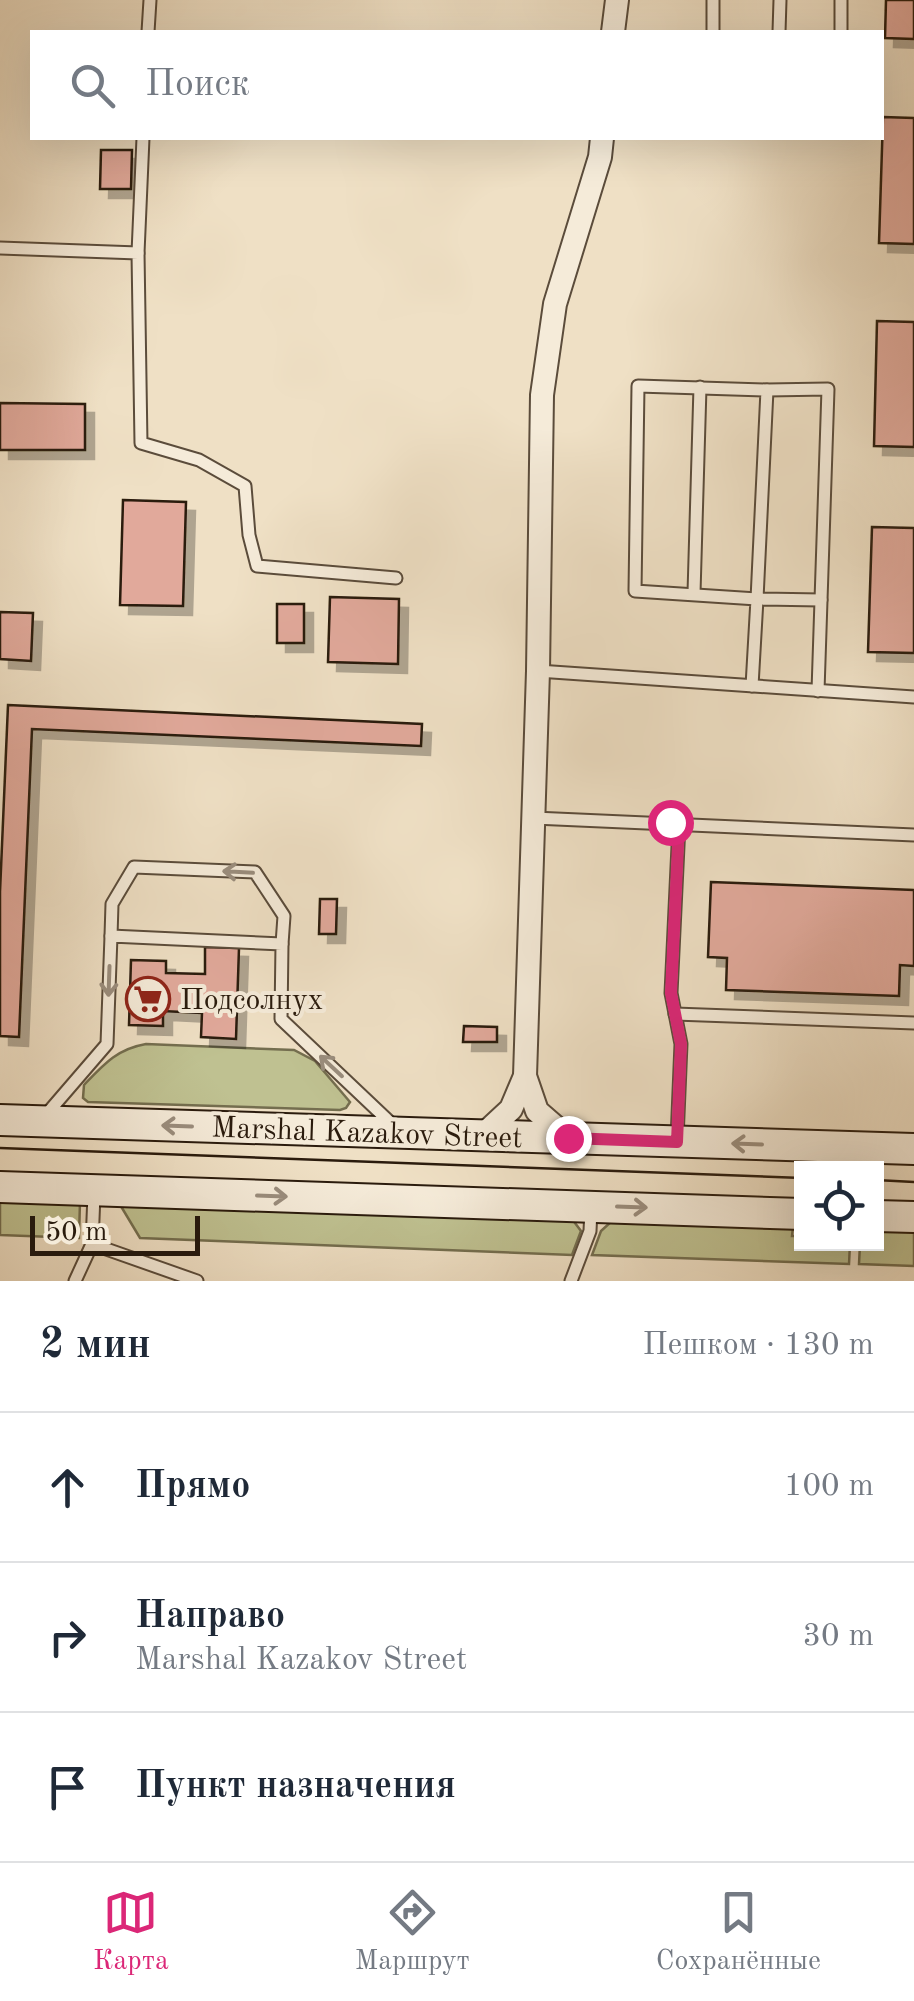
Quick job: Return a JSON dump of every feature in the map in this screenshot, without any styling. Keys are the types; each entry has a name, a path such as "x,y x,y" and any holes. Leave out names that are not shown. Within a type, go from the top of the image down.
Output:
{"main road":[{"name":"Marshal Kazakov Street","path":"0,1120 914,1149"},
{"path":"0,1187 794,1214"},
{"path":"884,1216 914,1217"}],"street":[{"path":"613,30 616,0"},
{"path":"568,1138 536,1111 525,1076 542,395 555,304 602,140"},
{"path":"483,1136 511,1109 525,1076"}],"lane":[{"path":"148,30 150,0"},
{"path":"713,0 713,30"},
{"path":"779,30 780,0"},
{"path":"840,30 842,0"},
{"path":"144,140 138,253 141,443 199,460 245,486 257,566 396,578"},
{"path":"0,248 138,253"},
{"path":"818,691 828,389 638,386 635,591 757,600 821,600"},
{"path":"694,594 700,387"},
{"path":"752,686 767,390"},
{"path":"538,671 914,698"},
{"path":"534,818 914,834"},
{"path":"677,1142 681,1044 671,993 679,825"},
{"path":"40,1121 107,1044 112,904 134,868 255,872 284,916 281,1019 402,1133"},
{"path":"111,936 282,944"},
{"path":"675,1014 914,1023"},
{"path":"75,1281 92,1244 94,1190"},
{"path":"571,1281 590,1231 591,1206"},
{"path":"92,1244 196,1281"}],"green space":[{"path":"146,1044 294,1050 315,1061 350,1102 340,1110 88,1102 83,1098 84,1085 105,1064"},
{"path":"0,1199 80,1201 79,1238 0,1235"},
{"path":"119,1203 572,1219 581,1231 572,1255 140,1238"},
{"path":"613,1220 793,1227 794,1251 850,1251 849,1264 592,1255 601,1231"},
{"path":"884,1231 914,1232 914,1266 859,1264 860,1251 884,1251"}],"building":[{"path":"886,0 914,0 914,39 885,38"},
{"path":"884,117 914,118 914,244 879,243"},
{"path":"101,150 132,150 131,189 100,189"},
{"path":"877,321 914,322 914,447 874,446"},
{"path":"0,403 85,404 85,450 0,450"},
{"path":"123,500 186,502 183,606 120,605"},
{"path":"872,527 914,528 914,653 868,652"},
{"path":"330,597 399,599 398,664 328,662"},
{"path":"277,604 304,604 304,643 277,643"},
{"path":"0,612 33,613 31,661 0,659"},
{"path":"8,705 422,724 421,746 32,729 19,1037 0,1036 0,892"},
{"path":"711,882 914,890 914,966 900,965 899,996 726,990 727,958 708,957"},
{"path":"320,899 337,899 336,934 319,934"},
{"path":"205,947 239,948 236,1039 201,1037 202,1013 163,1011 163,1026 129,1025 131,960 166,961 166,973 205,974"},
{"path":"464,1026 497,1027 497,1042 463,1042"}],"tram line":[{"path":"0,1148 794,1178"},
{"path":"884,1180 914,1182"}],"place":[{"name":"Подсолнух","path":"148,999"}],"route":[{"path":"568,1138 677,1142 681,1044 671,993 679,825 670,822"}]}
